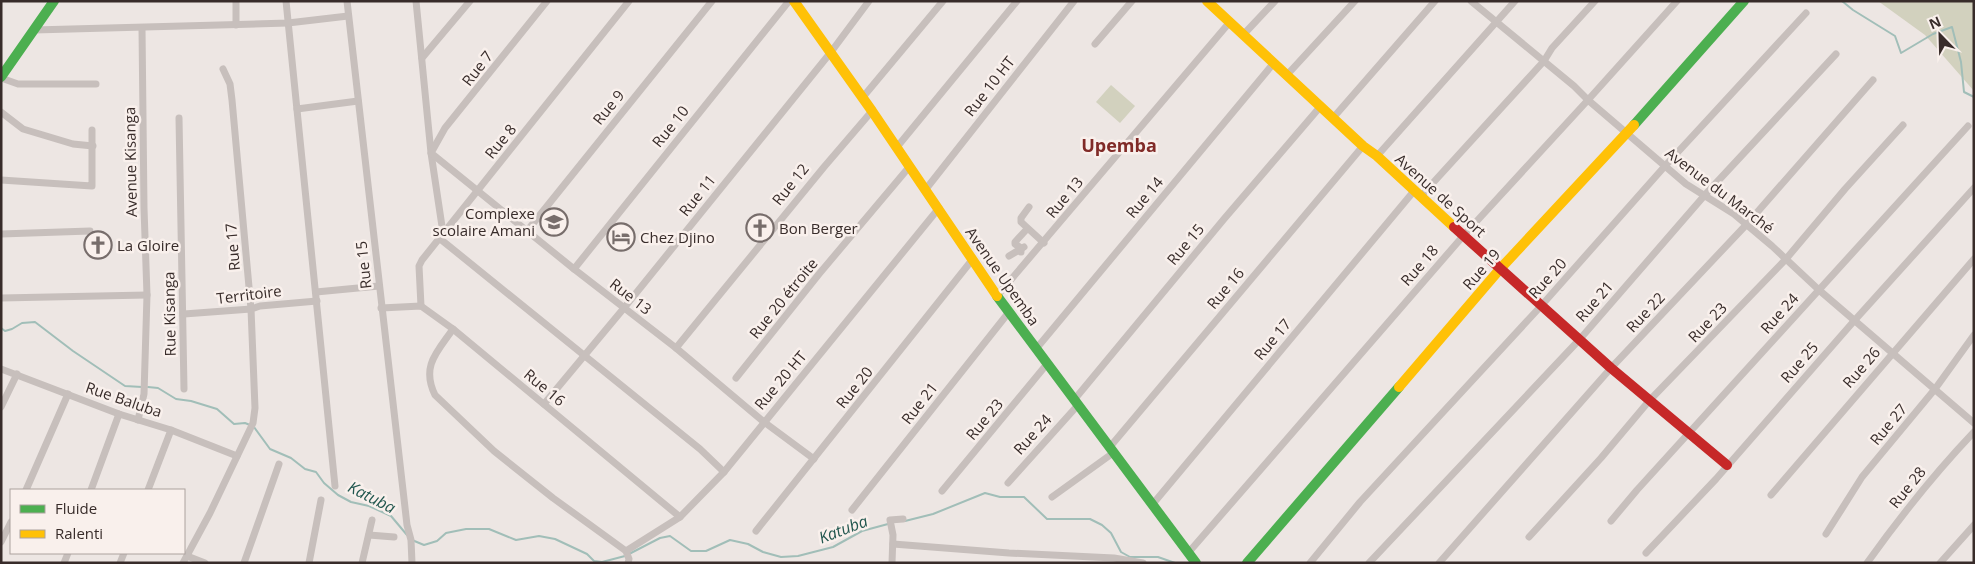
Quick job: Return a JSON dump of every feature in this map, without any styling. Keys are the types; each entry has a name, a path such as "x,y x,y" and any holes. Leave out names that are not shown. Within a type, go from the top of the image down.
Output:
{"main road":[{"path":"1,78 54,1"},
{"name":"Avenue Upemba","path":"794,1 863,97 997,296 1196,563"},
{"name":"Rue 19","path":"1247,563 1500,269 1627,133 1744,1"},
{"name":"Avenue de Sport","path":"1209,2 1286,76 1363,146 1377,156 1541,306 1649,401 1727,465"}],"street":[{"path":"236,1 236,25"},
{"path":"286,1 335,486"},
{"name":"Rue 15","path":"347,1 407,525 411,540 412,563"},
{"path":"416,1 441,236 584,357 700,449 724,472"},
{"path":"422,58 470,1"},
{"name":"Rue 7","path":"431,153 445,128 547,1"},
{"name":"Rue 8","path":"421,306 420,263 630,1"},
{"name":"Rue 9","path":"527,231 712,1"},
{"name":"Rue 10","path":"574,269 789,1"},
{"name":"Rue 11","path":"544,404 831,52 869,1"},
{"path":"863,97 943,1"},
{"path":"897,147 1017,1"},
{"name":"Rue 10 HT","path":"926,189 1074,1"},
{"path":"1095,44 1132,1"},
{"path":"1244,35 1275,1"},
{"path":"1286,76 1355,1"},
{"path":"1333,118 1435,1"},
{"name":"Avenue du Marché","path":"1471,1 1574,86 1665,166 1704,196 1734,214 1786,259 1818,290 1974,423"},
{"path":"1377,156 1515,1"},
{"name":"Rue 17","path":"1152,505 1417,194 1544,61 1552,48 1595,1"},
{"name":"Rue 18","path":"1189,552 1464,235 1677,1"},
{"name":"Rue 20","path":"1310,563 1360,502 1541,306 1665,166 1806,14"},
{"path":"34,30 288,24 348,16"},
{"name":"Rue 13","path":"997,296 1229,23"},
{"name":"Avenue Kisanga","path":"138,420 144,394 147,295 142,28"},
{"name":"Rue 21","path":"1369,563 1580,339 1704,196 1836,54"},
{"name":"Rue 14","path":"1036,349 1273,64"},
{"name":"Rue 17","path":"223,69 230,84 232,100 251,309 255,408 253,424 237,456"},
{"path":"1,78 18,84 96,84"},
{"name":"Rue 22","path":"1439,563 1611,368 1746,225 1873,80"},
{"path":"297,109 358,102"},
{"name":"Rue 15","path":"1076,402 1224,219 1320,107"},
{"name":"Rue 12","path":"676,348 872,111"},
{"path":"1,112 23,129 73,144 93,146"},
{"name":"Rue Kisanga","path":"179,118 184,389"},
{"name":"Rue 23","path":"1529,537 1601,458 1649,401 1786,259 1903,124"},
{"name":"Rue 24","path":"1611,521 1968,126"},
{"path":"1,180 90,186 93,184 92,130"},
{"name":"Rue 16","path":"1052,497 1111,451 1363,146"},
{"name":"Rue 13","path":"431,153 574,269 676,348 764,422 814,459"},
{"name":"Rue 20 étroite","path":"736,378 819,274 910,166"},
{"name":"Rue 25","path":"1646,554 1974,188"},
{"name":"Rue 20 HT","path":"626,551 680,517 724,472 939,208"},
{"path":"1029,208 1020,222 1044,243"},
{"path":"1009,256 1022,249 1015,242 1027,229"},
{"path":"1,234 90,231"},
{"name":"Rue 26","path":"1771,495 1974,259"},
{"name":"Rue 20","path":"756,531 972,260"},
{"path":"316,292 379,286"},
{"path":"1,298 147,295"},
{"name":"Territoire","path":"184,314 251,309 260,306 317,301"},
{"path":"382,308 421,306"},
{"name":"Rue 16","path":"421,306 544,404 680,517"},
{"name":"Rue 21","path":"852,510 1009,312"},
{"path":"453,330 434,356 431,364 429,383 435,394 494,450 553,498 626,551 629,561"},
{"name":"Rue 27","path":"1826,534 1862,477 1935,389 1974,334"},
{"name":"Rue 23","path":"942,491 1047,364"},
{"name":"Rue Baluba","path":"1,369 119,414 171,430 237,456"},
{"path":"1,407 17,374"},
{"path":"26,489 68,394"},
{"name":"Rue 24","path":"1008,483 1076,402"},
{"path":"92,489 119,414"},
{"path":"148,489 171,430"},
{"name":"Rue 28","path":"1867,563 1912,501 1944,463 1974,432"},
{"path":"205,563 185,559 224,486 237,456"},
{"path":"244,563 279,464"},
{"path":"309,563 321,500"},
{"path":"892,563 893,544 890,520 903,519"},
{"path":"362,563 372,520"},
{"path":"1,542 10,524"},
{"path":"1940,563 1974,525"},
{"path":"369,535 394,537"},
{"path":"893,544 1009,553 1114,558 1143,563"}],"green space":[{"path":"1878,1 1974,1 1974,91 1925,35"},
{"path":"1111,85 1135,106 1120,123 1096,102"}],"waterway":[{"path":"1842,1 1895,36 1901,53 1933,34 1952,27 1961,62 1964,92 1974,97"},
{"path":"1,328 5,331 22,323 35,322 73,351 125,386 142,387"},
{"name":"Katuba","path":"148,387 158,388 176,399 191,401 217,409 234,424 245,423 250,425"},
{"name":"Katuba","path":"254,427 270,449 291,458 305,469 316,472 324,483 338,495 351,502 369,506 391,516 407,535"},
{"name":"Katuba","path":"905,521 933,514 985,493 1000,497 1024,497 1047,519 1090,519 1102,525 1111,533 1121,552 1130,557 1158,557 1175,563"},
{"name":"Katuba","path":"629,554 660,538 670,536 691,551 706,551 730,540 748,544 763,552 781,557 798,556 833,547 862,531 888,524"},
{"name":"Katuba","path":"412,540 424,545 437,541 446,533 466,529 489,529 516,540 539,536 555,539 587,554 594,561 602,562 625,556"}],"traffic: fast":[{"path":"1,77 54,1"},
{"path":"1634,125 1744,1"},
{"path":"997,296 1196,563"},
{"path":"1247,563 1399,387"}],"traffic: slow":[{"path":"794,1 872,111 997,296"},
{"path":"1207,1 1363,146 1377,156 1454,227"},
{"path":"1399,387 1500,269 1634,125"}],"traffic: jam":[{"path":"1454,227 1611,368 1727,465"}],"place":[{"name":"Complexe scolaire Amani","path":"554,222"},
{"name":"Bon Berger","path":"760,228"},
{"name":"Chez Djino","path":"621,237"},
{"name":"La Gloire","path":"98,245"}],"district":[{"name":"Upemba","path":"1119,145"}]}
